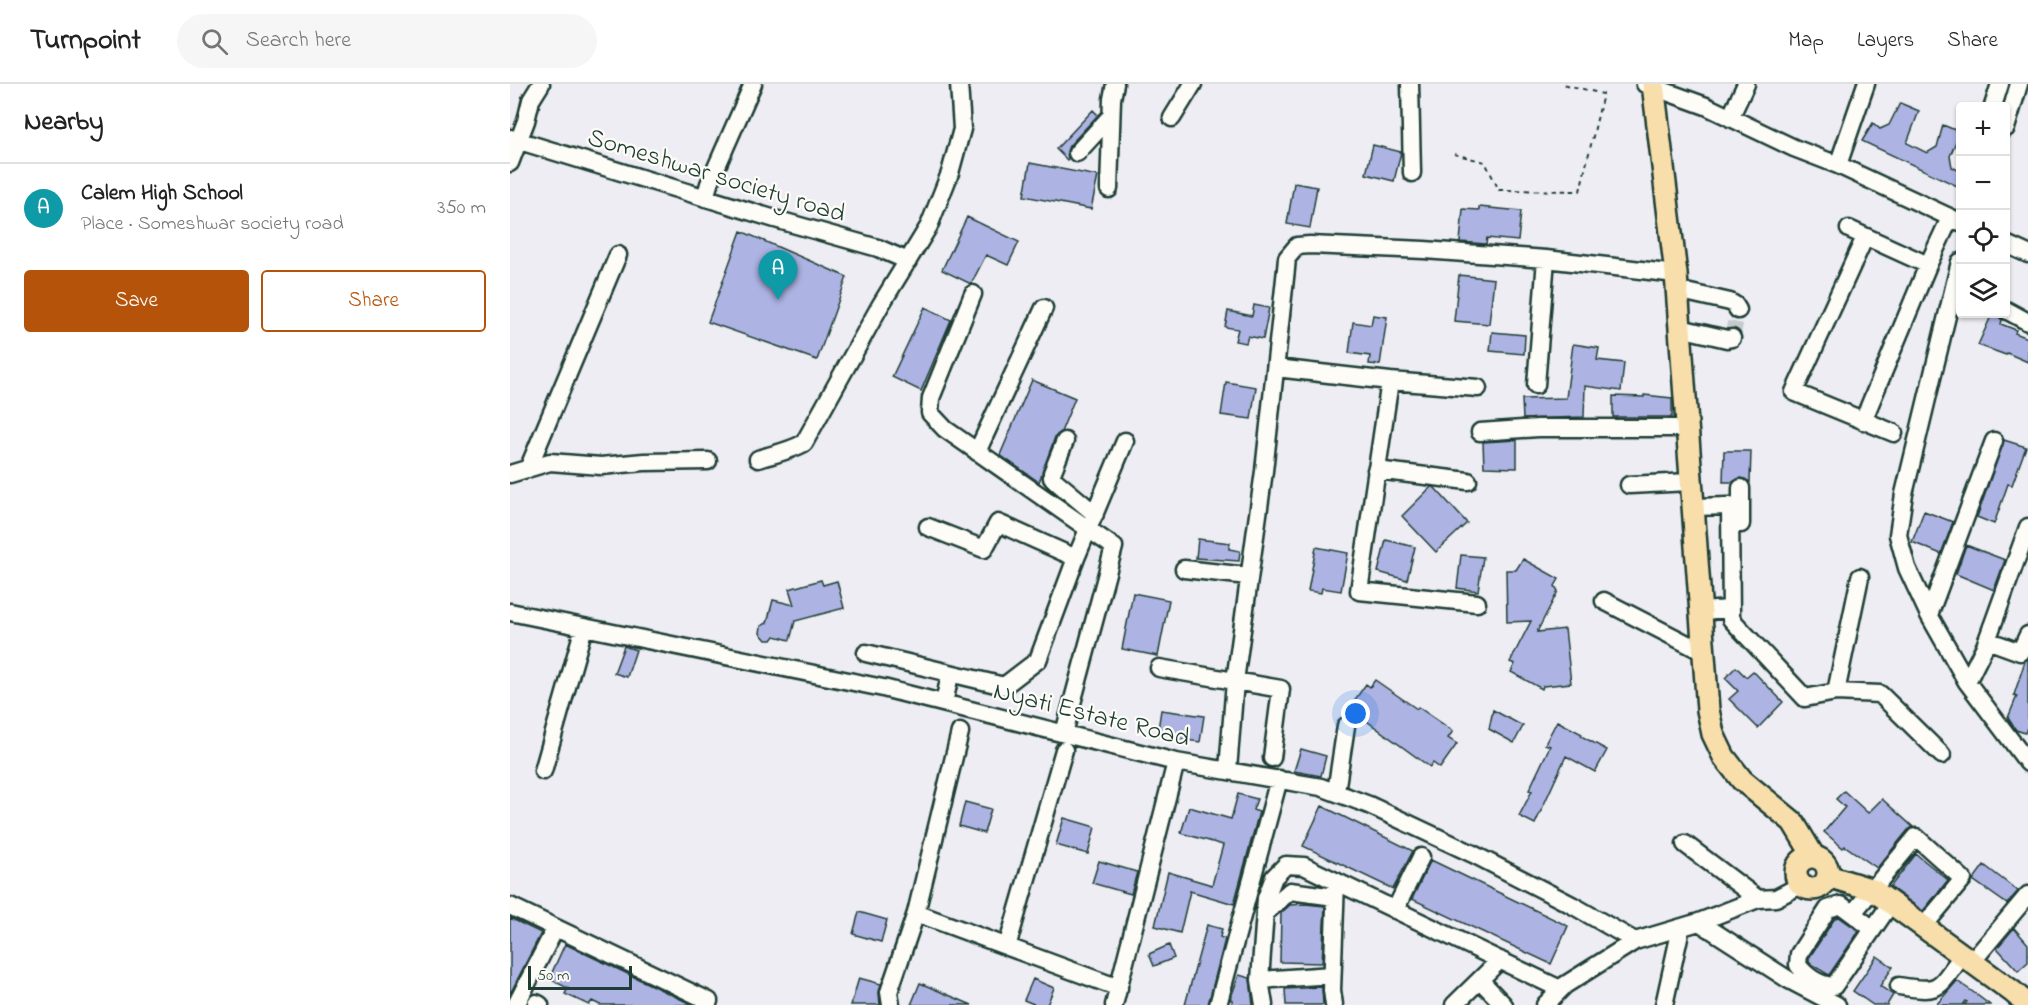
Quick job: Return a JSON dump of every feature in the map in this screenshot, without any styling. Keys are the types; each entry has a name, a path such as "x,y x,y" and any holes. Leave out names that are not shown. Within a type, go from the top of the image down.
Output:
{"main road":[{"path":"1651,85 1676,282 1703,652 1708,710 1713,734 1724,757 1742,780 1793,822 1815,857 1823,862 1828,871 1823,885 1807,889 1796,877 1797,866 1804,859 1815,857"},
{"path":"1828,876 1874,890 2028,1005"}],"street":[{"path":"510,163 514,139 531,100 541,84"},
{"path":"705,198 753,84"},
{"path":"758,459 777,452 792,450 804,443 880,306 929,226 959,144 962,129 959,84"},
{"path":"1109,189 1111,116 1115,84"},
{"path":"1172,118 1194,84"},
{"path":"1410,84 1412,174"},
{"path":"1730,118 1746,84"},
{"path":"1838,165 1866,84"},
{"path":"1994,102 2000,84"},
{"path":"2010,114 2019,84"},
{"path":"1651,85 1706,106 1955,220 1928,265 1863,421"},
{"path":"1077,153 1111,116"},
{"name":"Someshwar society road","path":"514,139 878,248 908,261"},
{"path":"1849,229 1928,265"},
{"path":"1865,237 1794,393 1894,433"},
{"path":"1228,770 1235,681 1264,471 1287,258 1297,246 1424,250 1546,259 1676,282 1730,302 1738,310"},
{"path":"2010,246 2028,254"},
{"path":"528,469 618,255"},
{"path":"1536,385 1546,259"},
{"path":"1956,293 1904,494 1898,535 1907,568 1929,615 1967,682 2027,756"},
{"path":"973,294 931,398 930,412 945,429 1114,547 1064,742 1007,947"},
{"path":"977,452 1044,308"},
{"path":"2010,312 2028,322"},
{"path":"1680,328 1727,339 1732,338"},
{"path":"1275,368 1478,388"},
{"path":"1390,381 1359,591 1476,603"},
{"path":"1480,432 1538,428 1687,428"},
{"path":"1065,441 1052,477 1095,513"},
{"path":"866,653 950,675 1004,686 1038,660 1076,558 1125,441"},
{"path":"1929,615 1994,441"},
{"path":"510,474 550,462 601,466 644,462 708,461"},
{"path":"1376,470 1468,481"},
{"path":"1629,485 1690,482"},
{"path":"1741,488 1743,630"},
{"path":"1693,507 1730,507 1731,619 1805,698 1836,692 1880,694 1942,755"},
{"path":"928,527 984,549 998,523 1076,558"},
{"path":"1967,682 1987,640 2028,527"},
{"path":"1184,569 1248,576"},
{"path":"1836,692 1860,577"},
{"path":"1604,602 1703,652"},
{"path":"1700,611 1731,609"},
{"name":"Nyati Estate Road","path":"510,612 788,668 944,703 1064,742 1321,787 1369,805 1473,854 1635,940"},
{"path":"543,771 584,627"},
{"path":"1987,640 2020,652 2028,635"},
{"path":"1159,668 1281,689 1272,758"},
{"path":"944,703 950,675"},
{"path":"1336,792 1346,726"},
{"path":"891,1005 889,992 916,913 960,732"},
{"path":"1114,1005 1176,762"},
{"path":"1218,1005 1279,779"},
{"path":"1852,913 1874,890 1916,837 1964,879 1923,927"},
{"path":"1685,844 1758,899"},
{"path":"1395,910 1421,857"},
{"path":"1264,1005 1260,980 1266,898 1274,877 1286,865 1304,866 1336,889 1395,910 1560,990"},
{"path":"1545,1005 1560,990 1635,940 1699,922 1758,899 1776,898 1801,885"},
{"path":"1265,913 1290,891 1336,889"},
{"path":"1334,1005 1332,975 1336,889"},
{"path":"1899,986 1925,991 1939,987 2028,895"},
{"path":"1873,928 1841,904 1828,909 1799,954 1798,964 1804,973 1825,985 1834,986 1891,903"},
{"path":"510,906 709,1001 707,1005"},
{"path":"916,913 1119,988"},
{"path":"1699,922 1789,980 1837,1005"},
{"path":"1664,1005 1681,927"},
{"path":"516,1005 555,929"},
{"path":"1454,1005 1500,960"},
{"path":"1260,980 1332,975"},
{"path":"1480,980 1504,1005"}],"path":[{"path":"1454,154 1485,162 1499,190 1580,191 1603,94 1563,84"}],"building":[{"path":"1900,103 1919,111 1907,143 1927,153 1937,147 1943,125 1956,130 1956,142 1950,156 1952,167 1956,169 1956,186 1862,141 1873,123 1880,129 1889,125"},
{"path":"1093,110 1098,115 1069,146 1067,160 1056,149"},
{"path":"1373,145 1401,152 1394,181 1366,174"},
{"path":"1030,163 1098,176 1091,209 1024,196"},
{"path":"1294,183 1317,187 1310,228 1287,224"},
{"path":"1479,207 1521,211 1518,241 1487,238 1486,244 1460,242 1463,209 1479,210"},
{"path":"967,217 1019,242 1008,265 986,255 971,284 942,270"},
{"path":"741,231 847,277 817,360 708,322"},
{"path":"1459,275 1494,279 1489,324 1454,321"},
{"path":"1254,305 1269,308 1263,339 1248,336 1246,343 1235,341 1238,329 1225,327 1228,311 1252,316"},
{"path":"925,307 951,320 921,391 892,377"},
{"path":"1373,315 1387,317 1380,365 1369,364 1370,356 1349,353 1353,322 1371,325"},
{"path":"1990,318 2000,318 2001,324 2028,338 2028,362 2007,353 2006,355 1978,345"},
{"path":"1492,332 1525,335 1524,354 1490,351"},
{"path":"1573,344 1599,348 1597,360 1624,363 1621,391 1585,386 1584,417 1523,419 1522,399 1566,398"},
{"path":"1032,380 1075,398 1061,432 1055,437 1039,482 1000,455"},
{"path":"1226,382 1256,387 1251,419 1221,415"},
{"path":"1644,395 1672,398 1672,417 1613,417 1613,396 1644,397"},
{"path":"1517,440 1517,468 1484,467 1483,442"},
{"path":"2004,440 2026,447 2012,485 2008,484 1994,524 1977,517"},
{"path":"1724,451 1751,451 1750,482 1742,478 1733,482 1723,482"},
{"path":"1431,487 1434,487 1467,523 1436,552 1402,516"},
{"path":"1924,511 1953,522 1941,554 1912,542"},
{"path":"1198,539 1230,543 1229,549 1240,551 1239,561 1196,558"},
{"path":"1386,540 1415,547 1407,580 1378,572"},
{"path":"1966,545 2005,560 1994,590 1956,574"},
{"path":"1316,547 1348,553 1341,591 1322,588 1321,593 1308,591"},
{"path":"1461,555 1483,557 1478,591 1457,588"},
{"path":"1523,559 1559,579 1555,586 1558,591 1537,632 1565,629 1571,683 1543,686 1542,689 1511,672 1515,664 1510,662 1531,621 1507,622 1506,570 1516,570"},
{"path":"821,580 823,585 837,581 844,608 795,621 790,640 775,636 772,640 766,640 760,633 761,626 767,623 773,600 794,605 789,589"},
{"path":"1133,593 1169,600 1158,656 1122,649"},
{"path":"624,646 636,650 627,677 614,673"},
{"path":"2028,659 2028,725 2025,733 2016,730 2008,718 2017,696 2014,695 2025,661"},
{"path":"1736,667 1746,677 1753,671 1783,702 1758,728 1729,699 1738,691 1725,678"},
{"path":"1375,680 1453,731 1448,738 1457,744 1440,768 1433,763 1430,767 1349,708 1366,684 1370,687"},
{"path":"1161,710 1204,716 1200,742 1157,736"},
{"path":"1493,710 1523,726 1514,743 1489,729"},
{"path":"1557,721 1607,750 1595,772 1566,756 1535,824 1519,816 1550,746 1545,744"},
{"path":"1301,749 1326,756 1321,776 1294,771"},
{"path":"1844,791 1868,813 1882,799 1913,827 1877,868 1845,846 1843,848 1824,832 1845,807 1836,799"},
{"path":"1238,794 1257,799 1253,810 1259,812 1234,904 1190,891 1180,933 1155,926 1168,872 1212,885 1223,845 1181,833 1189,807 1231,819"},
{"path":"965,802 991,809 984,833 959,826"},
{"path":"1322,806 1413,851 1393,889 1303,846"},
{"path":"1064,818 1095,827 1088,854 1056,845"},
{"path":"1916,854 1948,880 1923,911 1890,887"},
{"path":"1431,860 1568,926 1551,964 1412,899"},
{"path":"1099,861 1137,872 1131,894 1092,883"},
{"path":"1984,865 2018,891 2007,904 1973,880"},
{"path":"1290,905 1325,906 1322,963 1280,962 1281,913"},
{"path":"859,912 887,920 881,942 853,934"},
{"path":"1839,917 1859,931 1829,975 1812,965 1809,958 1835,918"},
{"path":"510,918 541,933 510,994"},
{"path":"1207,925 1222,929 1220,937 1225,939 1208,1005 1185,1005"},
{"path":"2014,928 2028,944 2028,962 2018,971 1997,948"},
{"path":"565,944 693,1005 600,1005 592,1001 589,1005 565,994 568,988 549,979"},
{"path":"1169,945 1174,958 1154,966 1149,954"},
{"path":"1877,956 1893,967 1880,986 1893,995 1887,1005 1873,1005 1853,991"},
{"path":"1239,975 1250,978 1253,1005 1231,1005 1233,1000 1230,1000"},
{"path":"859,978 881,984 880,1005 851,1005"},
{"path":"1033,979 1054,988 1047,1005 1036,1005 1024,1000"},
{"path":"1957,981 1990,1005 1964,1005 1967,1002 1965,1001 1962,1005 1936,1005"},
{"path":"920,983 972,1005 911,1005"},
{"path":"1322,987 1323,1005 1286,1005 1285,989"}],"tunnel":[{"path":"1732,338 1738,310"}],"place":[{"name":"Calem High School","path":"778,300"}]}
